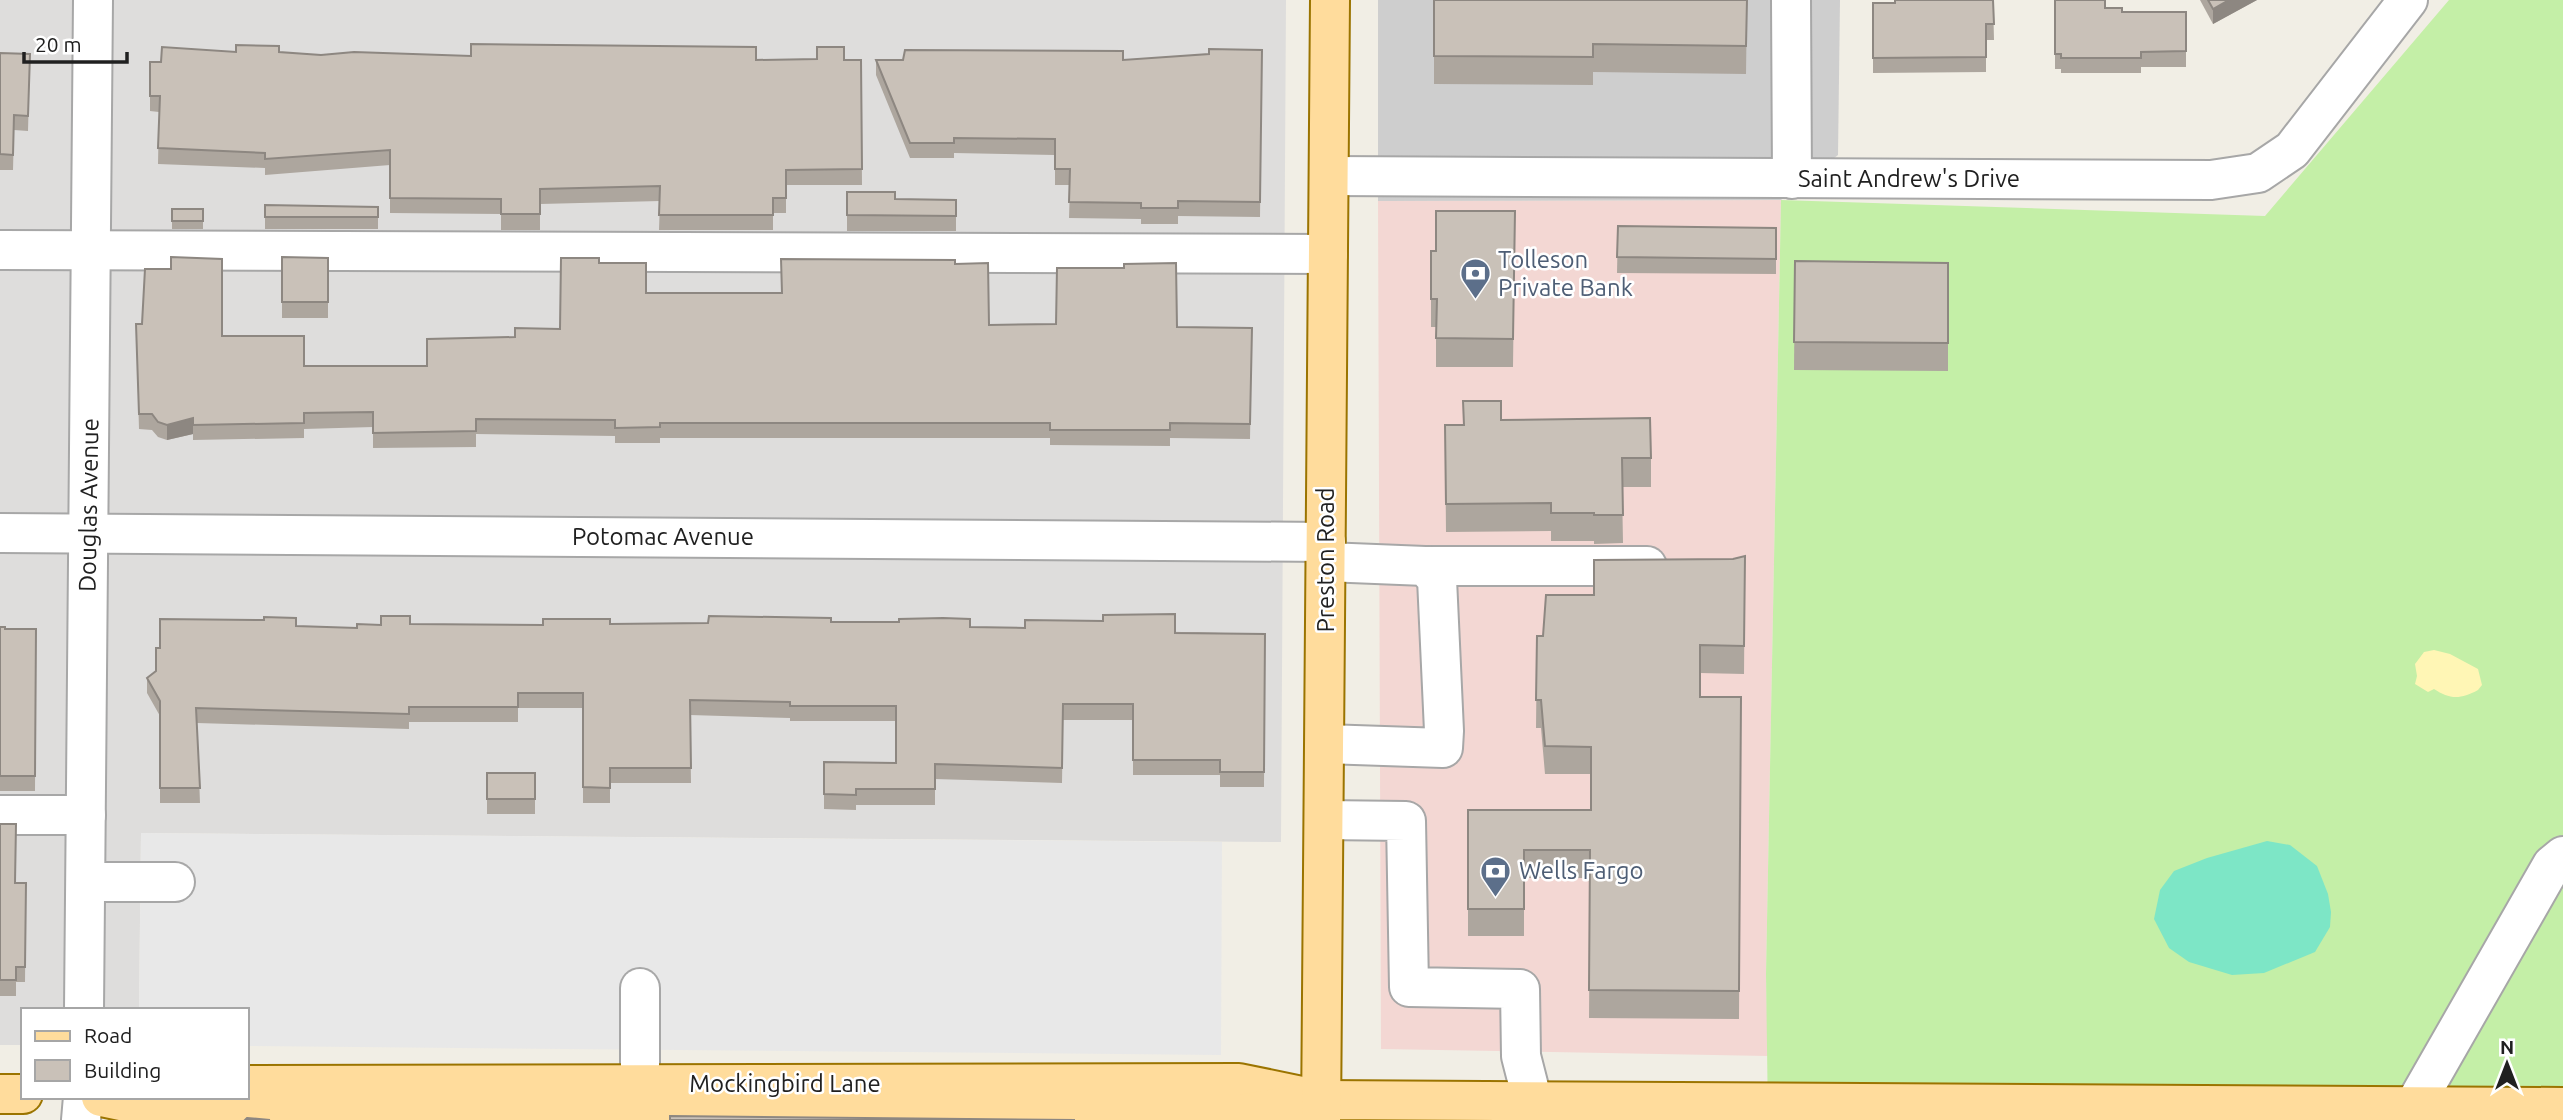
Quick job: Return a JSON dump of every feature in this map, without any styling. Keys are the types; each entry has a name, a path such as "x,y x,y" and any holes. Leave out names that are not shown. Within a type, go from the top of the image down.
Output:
{"main road":[{"name":"Preston Road","path":"1321,1110 1330,0"},
{"name":"Mockingbird Lane","path":"248,1085 640,1099 820,1099 1239,1083 1321,1110 1533,1103 2414,1106 2453,1113 2544,1111"},
{"path":"0,1094 21,1094"},
{"name":"Mockingbird Lane","path":"111,1099 180,1113 216,1117 640,1099"}],"street":[{"name":"Douglas Avenue","path":"84,1008 93,0"},
{"path":"1791,0 1792,179"},
{"name":"Saint Andrew's Drive","path":"1329,176 2211,180 2258,173 2292,150 2409,0"},
{"path":"0,250 1328,254"},
{"name":"Potomac Avenue","path":"0,533 1326,552 1425,566 1680,566"},
{"path":"1325,744 1443,748 1437,579 1425,566"},
{"path":"0,815 86,816"},
{"path":"1324,820 1406,821 1409,987 1520,989 1521,1056 1533,1103"},
{"path":"2414,1106 2552,864 2563,856"},
{"path":"86,882 175,882"},
{"path":"640,988 640,1099"},
{"path":"82,1120 85,1099"},
{"path":"87,1099 111,1120"}],"shaded area":[{"path":"0,0 1286,0 1281,842 141,833 139,1008 21,1008 21,1045 0,1045"},
{"path":"1378,0 1840,0 1838,155 1781,200 1378,201"},
{"path":"1781,200 1766,974 1768,1056 1381,1049 1378,201"},
{"path":"141,833 1222,842 1221,1055 248,1046 248,1008 139,1008"}],"green space":[{"path":"2449,0 2563,0 2563,1120 1768,1120 1766,974 1781,200 2265,216"},
{"path":"2267,841 2290,845 2317,866 2328,894 2331,912 2330,927 2315,952 2264,973 2232,975 2189,962 2169,948 2154,919 2160,890 2174,871 2207,858"}],"sand":[{"path":"2434,650 2450,654 2478,669 2482,685 2478,690 2455,697 2434,689 2428,692 2415,684 2415,664 2424,652"}],"building":[{"path":"1434,0 1747,0 1746,46 1593,44 1593,57 1434,56"},
{"path":"1895,0 1993,0 1994,24 1986,24 1986,57 1873,58 1873,3 1895,3"},
{"path":"2055,0 2105,0 2105,8 2122,8 2122,12 2186,12 2186,51 2141,52 2141,58 2061,58 2061,54 2055,54"},
{"path":"2208,0 2229,0 2213,9"},
{"path":"471,44 756,47 756,60 817,59 817,47 844,47 844,60 861,60 862,169 786,170 786,198 773,198 773,215 659,215 660,186 540,189 540,214 501,214 501,199 390,198 390,150 265,159 265,153 158,148 160,96 150,96 150,62 161,62 162,47 236,52 236,45 279,46 279,52 321,55 354,52 471,56"},
{"path":"1209,49 1262,50 1260,202 1178,201 1178,208 1141,208 1141,203 1069,202 1070,169 1055,169 1055,139 954,138 954,143 910,143 876,60 903,60 905,50 1123,51 1123,60 1209,54"},
{"path":"0,53 30,54 28,116 14,115 13,155 0,154"},
{"path":"847,192 895,192 895,199 956,200 956,216 847,215"},
{"path":"265,205 378,207 378,217 265,217"},
{"path":"172,209 203,209 203,221 172,221"},
{"path":"1436,211 1515,211 1513,339 1436,338 1437,299 1431,299 1431,251 1436,251"},
{"path":"1618,226 1776,228 1776,259 1617,257"},
{"path":"171,257 222,259 222,336 304,336 304,366 427,366 427,339 515,337 515,328 560,329 561,258 599,258 599,263 646,263 646,293 782,293 781,259 955,260 955,264 988,263 989,325 1056,324 1057,268 1124,268 1124,264 1176,263 1177,327 1252,328 1250,424 1170,423 1170,430 1050,430 1050,423 660,423 660,427 615,428 615,420 476,419 476,431 373,433 373,412 304,413 304,423 193,425 193,418 167,425 158,422 152,414 139,414 136,324 142,324 145,269 171,269"},
{"path":"282,257 328,258 328,302 282,302"},
{"path":"1795,261 1948,263 1948,343 1794,342"},
{"path":"1463,401 1501,401 1501,420 1650,418 1651,458 1622,458 1623,515 1551,513 1551,503 1446,504 1445,425 1464,425"},
{"path":"1745,556 1744,646 1700,645 1700,697 1741,697 1739,991 1589,990 1590,850 1524,850 1524,909 1468,909 1468,810 1591,810 1591,747 1545,746 1541,700 1536,700 1537,636 1543,636 1546,595 1594,595 1594,560 1733,559"},
{"path":"1175,614 1175,633 1265,634 1264,772 1220,772 1220,760 1133,760 1133,704 1063,704 1062,768 935,764 935,789 856,789 856,795 824,794 824,762 896,763 896,706 790,706 790,702 690,700 691,768 610,768 610,788 583,787 583,693 518,693 518,707 409,707 409,714 196,708 200,788 160,788 160,701 147,678 156,671 156,648 160,648 160,619 296,618 296,626 357,628 357,624 381,625 381,616 410,616 410,624 543,625 543,619 610,619 610,624 708,623 709,616 831,618 831,622 899,622 899,619 943,618 970,619 970,627 1025,628 1025,620 1103,621 1103,615"},
{"path":"0,627 36,629 35,776 0,776"},
{"path":"487,773 535,773 535,799 487,799"},
{"path":"0,824 16,824 15,883 26,883 25,967 16,967 16,980 0,980"},
{"path":"670,1116 1075,1120 670,1120"}],"place":[{"name":"Tolleson Private Bank","path":"1475,301"},
{"name":"Wells Fargo","path":"1496,898"}]}
